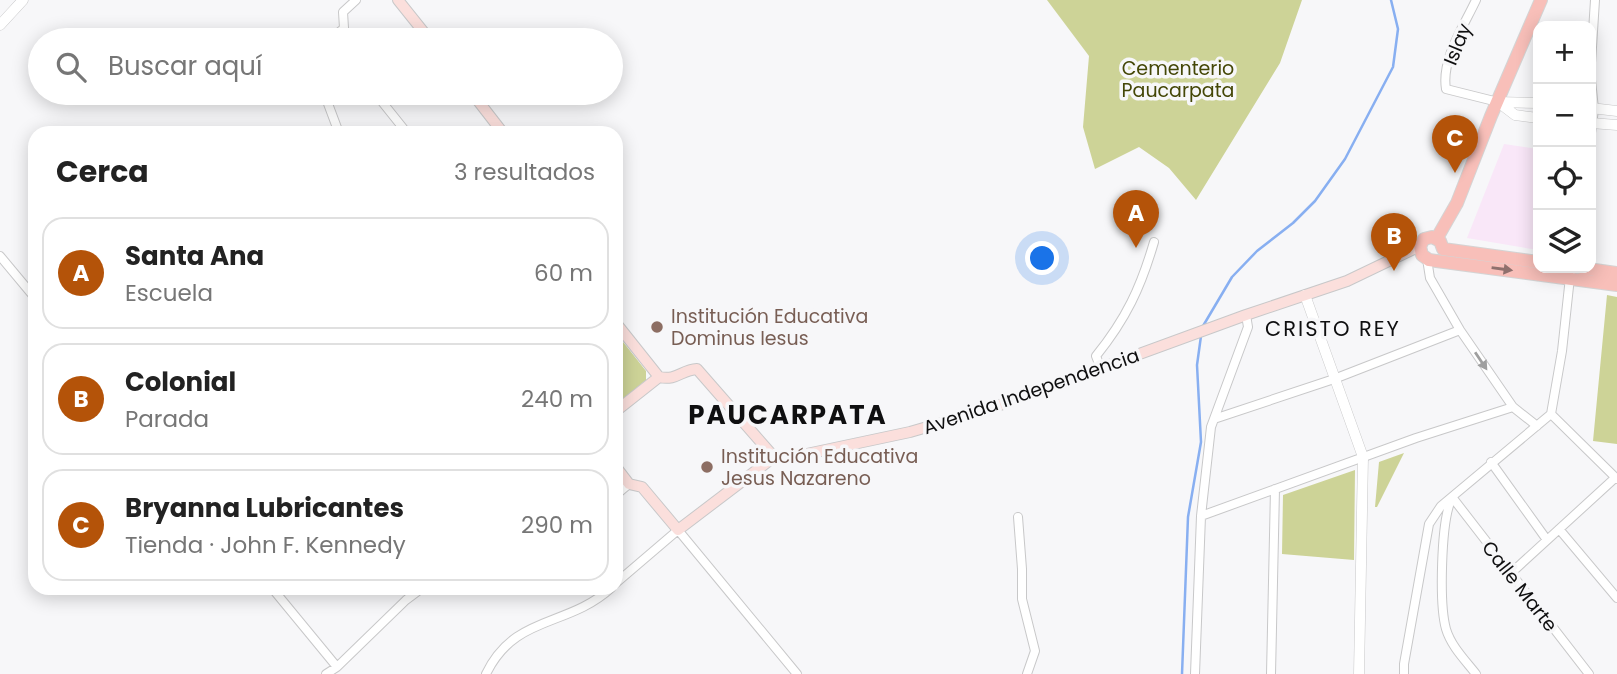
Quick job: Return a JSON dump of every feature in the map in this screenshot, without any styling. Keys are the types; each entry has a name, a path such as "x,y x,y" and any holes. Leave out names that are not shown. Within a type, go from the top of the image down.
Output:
{"main road":[{"path":"398,0 420,28"},
{"path":"1431,251 1457,203 1541,0"},
{"path":"481,105 497,126"},
{"path":"1431,251 1533,261"},
{"path":"1431,251 1533,267"},
{"name":"Avenida Independencia","path":"774,457 783,459 910,432 989,409 1245,315 1347,281 1396,259 1431,251"},
{"path":"1596,270 1617,272"},
{"path":"1570,273 1617,285"},
{"path":"623,332 659,377"},
{"path":"623,405 659,377 676,377 688,370 697,369 774,457 678,530 642,487 629,484 623,476"}],"street":[{"path":"0,25 23,0"},
{"path":"344,28 342,12 356,0"},
{"name":"Islay","path":"1476,0 1449,59 1444,78 1446,89 1498,102"},
{"path":"1594,21 1595,0"},
{"path":"1498,102 1533,103"},
{"path":"1498,102 1515,115 1533,117"},
{"path":"329,105 337,126"},
{"path":"385,105 401,126"},
{"path":"1596,108 1617,111"},
{"path":"1596,126 1617,125"},
{"path":"1101,369 1096,356 1113,335 1132,303 1143,279 1154,242"},
{"path":"1431,251 1430,278 1460,330 1513,407 1537,426"},
{"path":"0,256 28,290"},
{"path":"1404,674 1425,535 1435,514 1491,462 1551,414 1562,351 1570,273"},
{"path":"1305,295 1363,457 1359,674"},
{"path":"1195,674 1201,516 1211,427 1248,327 1245,315"},
{"path":"1214,419 1334,379 1460,330"},
{"path":"1201,516 1363,457 1513,407"},
{"path":"1510,574 1616,479 1551,414"},
{"path":"1491,462 1547,540"},
{"path":"623,489 629,484"},
{"path":"1271,674 1275,489"},
{"path":"1452,498 1444,527 1443,609 1451,642 1476,674"},
{"name":"Calle Marte","path":"1452,498 1589,674"},
{"path":"1018,517 1022,599 1035,651 1027,674"},
{"path":"1559,529 1617,598"},
{"path":"623,577 678,530 797,674"},
{"path":"278,595 337,667"},
{"path":"326,674 337,667 413,595"},
{"path":"486,674 495,657 514,637 580,609 603,595"}],"shaded area":[{"path":"1504,144 1533,148 1533,249 1467,238"}],"green space":[{"name":"Cementerio Paucarpata","path":"1047,0 1302,0 1280,63 1196,200 1169,168 1139,147 1095,169 1083,127 1089,56"},
{"path":"1607,295 1617,297 1617,444 1593,441"},
{"path":"623,342 646,371 646,380 623,399"},
{"path":"1404,453 1377,507 1375,507 1379,462"},
{"path":"1355,470 1354,560 1282,554 1283,495"}],"waterway":[{"path":"1203,326 1232,277 1257,251 1293,223 1315,201 1345,159 1393,67 1398,29 1391,0"},
{"path":"1182,674 1188,517 1201,442 1197,365 1201,336"}],"place":[{"name":"Bryanna Lubricantes","path":"1455,173"},
{"name":"Santa Ana","path":"1136,248"},
{"name":"Colonial","path":"1394,271"},
{"name":"Institución Educativa Dominus Iesus","path":"657,327"},
{"name":"Institución Educativa Jesus Nazareno","path":"707,467"}],"district":[{"name":"CRISTO REY","path":"1333,329"},
{"name":"PAUCARPATA","path":"788,415"}]}
